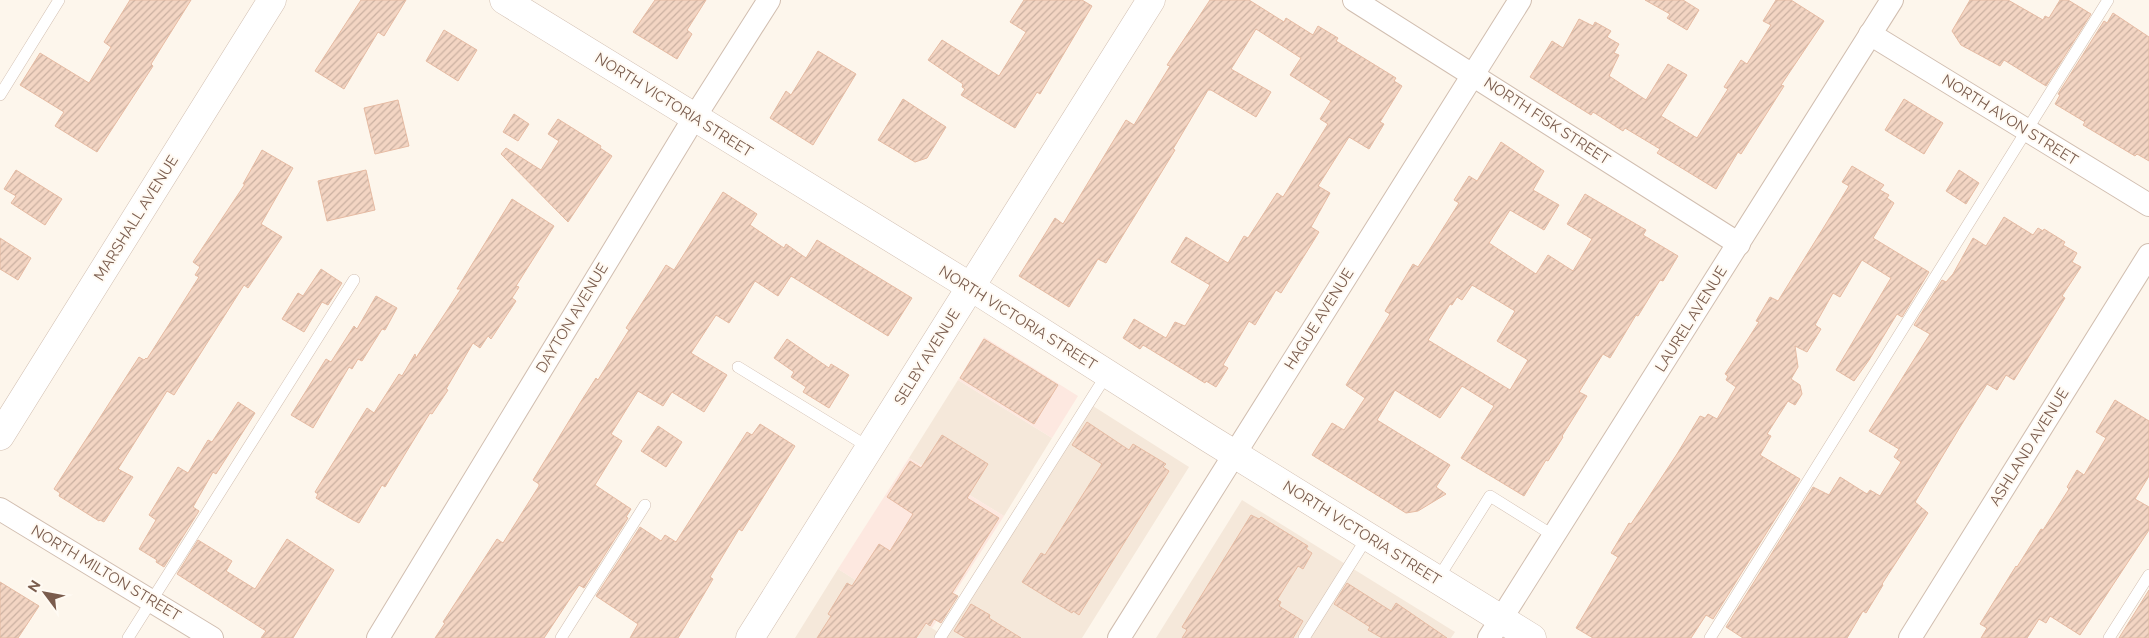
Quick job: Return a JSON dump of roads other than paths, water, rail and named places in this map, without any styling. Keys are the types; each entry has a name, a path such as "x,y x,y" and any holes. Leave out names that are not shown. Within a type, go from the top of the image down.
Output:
{"street":[{"name":"MARSHALL AVENUE","path":"0,436 272,0"},
{"name":"NORTH VICTORIA STREET","path":"504,0 971,287 1234,454 1368,536 1437,580 1495,629 1532,638"},
{"name":"DAYTON AVENUE","path":"378,638 694,118 769,0"},
{"name":"SELBY AVENUE","path":"750,638 1152,0"},
{"name":"NORTH FISK STREET","path":"1354,0 1739,244"},
{"name":"HAGUE AVENUE","path":"1119,638 1520,0"},
{"name":"LAUREL AVENUE","path":"1495,629 1892,0"},
{"name":"NORTH AVON STREET","path":"1870,34 2149,205"},
{"name":"ASHLAND AVENUE","path":"1910,638 2149,256"},
{"name":"NORTH MILTON STREET","path":"0,508 212,638"}],"lane":[{"path":"0,95 60,0"},
{"path":"1710,638 2108,0"},
{"path":"128,638 354,280"},
{"path":"738,367 870,448"},
{"path":"940,638 1107,374"},
{"path":"1437,580 1490,496 1554,536"},
{"path":"561,638 645,505"},
{"path":"1304,638 1368,536"},
{"path":"2109,638 2149,575"}]}
